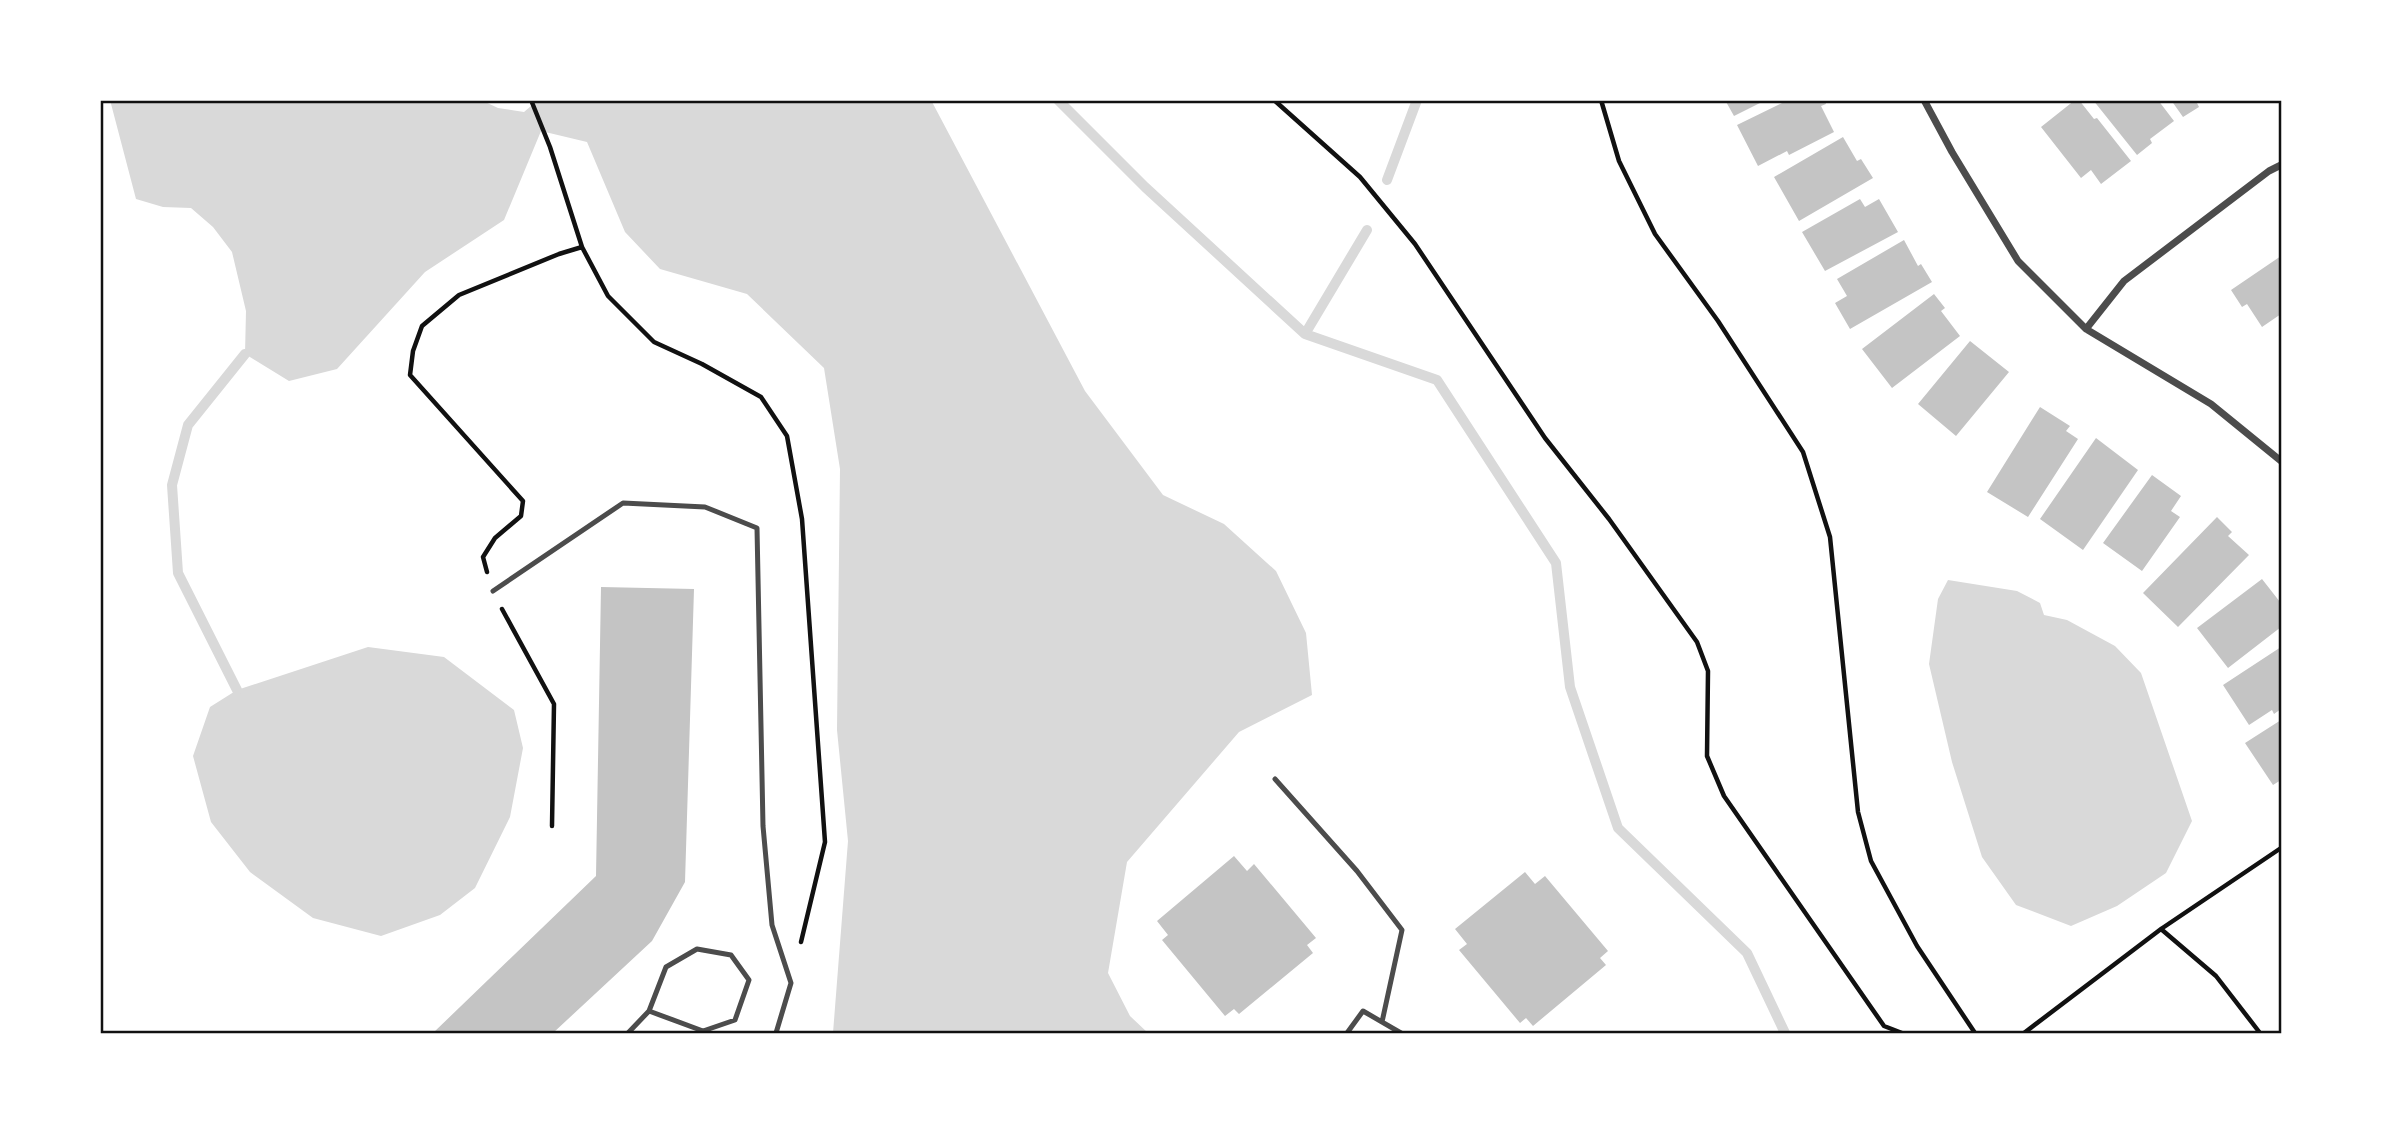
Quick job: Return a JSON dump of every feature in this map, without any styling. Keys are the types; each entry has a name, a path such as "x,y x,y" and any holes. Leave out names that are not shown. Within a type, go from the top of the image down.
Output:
{"street":[{"path":"1924,100 2018,261 2087,328 2211,404 2281,461"},
{"path":"2087,328 2124,281 2269,171 2281,165"}],"lane":[{"path":"493,592 623,503 705,507 757,528 763,826 772,925 791,983 776,1033"},
{"path":"1275,779 1357,871 1402,930 1382,1022"},
{"path":"628,1033 649,1011 666,967 696,949 731,955 749,980 735,1020 703,1031 649,1011"},
{"path":"1347,1033 1363,1011 1401,1033"}],"path":[{"path":"531,100 550,147 582,247"},
{"path":"1275,100 1360,177 1415,244 1545,438 1609,519 1698,642 1708,671 1707,756 1724,796 1884,1026 1902,1033"},
{"path":"1601,100 1619,161 1655,234 1718,321 1803,452 1830,537 1858,811 1871,860 1917,946 1975,1033"},
{"path":"493,592 554,704 552,826"},
{"path":"2024,1033 2161,929 2281,848"},
{"path":"2161,929 2216,976 2260,1033"}],"shaded area":[{"path":"110,100 481,100 498,108 524,112 538,100 931,100 1085,391 1163,495 1224,524 1276,571 1306,633 1312,695 1239,732 1127,862 1108,973 1130,1016 1148,1033 833,1033 848,841 837,730 840,469 824,368 747,294 660,269 625,232 587,142 541,131 504,220 425,272 337,369 289,381 245,354 246,311 232,252 213,227 191,208 163,207 136,199"},
{"path":"1948,580 2017,591 2040,603 2044,615 2067,620 2115,646 2141,673 2192,821 2166,873 2117,906 2071,926 2016,905 1982,857 1952,762 1929,664 1938,599"},
{"path":"368,647 444,657 514,710 523,748 510,817 475,888 440,915 381,936 313,918 250,872 211,822 193,756 210,707 237,690"}],"building":[{"path":"1725,100 1766,100 1734,116"},
{"path":"1788,100 1825,100 1826,104 1821,106 1834,132 1789,155 1787,151 1758,166 1737,125"},
{"path":"2075,100 2079,100 2094,119 2097,118 2131,161 2101,184 2091,170 2081,178 2041,127"},
{"path":"2093,100 2158,100 2174,121 2150,139 2152,143 2137,155"},
{"path":"2171,100 2202,100 2197,103 2199,107 2183,117"},
{"path":"1843,137 1857,161 1861,159 1873,178 1799,221 1774,177"},
{"path":"1860,199 1865,207 1879,199 1898,232 1825,271 1802,232"},
{"path":"1904,240 1918,266 1921,264 1932,282 1850,329 1835,303 1847,296 1837,279"},
{"path":"2281,256 2281,314 2262,327 2247,304 2242,307 2231,290"},
{"path":"1934,294 1945,308 1941,311 1960,336 1892,388 1862,349"},
{"path":"1970,341 2009,372 1956,436 1918,404"},
{"path":"2040,407 2070,426 2066,431 2078,439 2028,517 1987,492"},
{"path":"2096,438 2138,470 2083,550 2040,519"},
{"path":"2152,475 2181,496 2171,511 2180,517 2142,571 2103,543"},
{"path":"2217,517 2232,532 2228,536 2249,555 2178,627 2143,593"},
{"path":"2262,579 2280,602 2281,600 2281,627 2228,668 2197,628"},
{"path":"601,587 694,589 685,882 652,941 553,1033 433,1033 596,876"},
{"path":"2281,647 2281,709 2274,714 2272,710 2249,725 2223,685"},
{"path":"2281,720 2281,780 2273,785 2245,743"},
{"path":"1234,856 1247,871 1254,864 1316,938 1307,945 1313,953 1239,1014 1234,1009 1225,1016 1162,940 1168,935 1157,921"},
{"path":"1525,872 1535,884 1545,876 1608,951 1600,958 1606,965 1533,1026 1526,1018 1520,1023 1459,950 1467,944 1455,929"}],"waterway":[{"path":"1058,100 1145,187 1305,334 1437,380 1556,563 1570,687 1618,828 1747,953 1785,1033"},
{"path":"1387,180 1417,100"},
{"path":"1305,334 1367,230"},
{"path":"237,690 178,573 172,485 188,425 245,354"}]}
